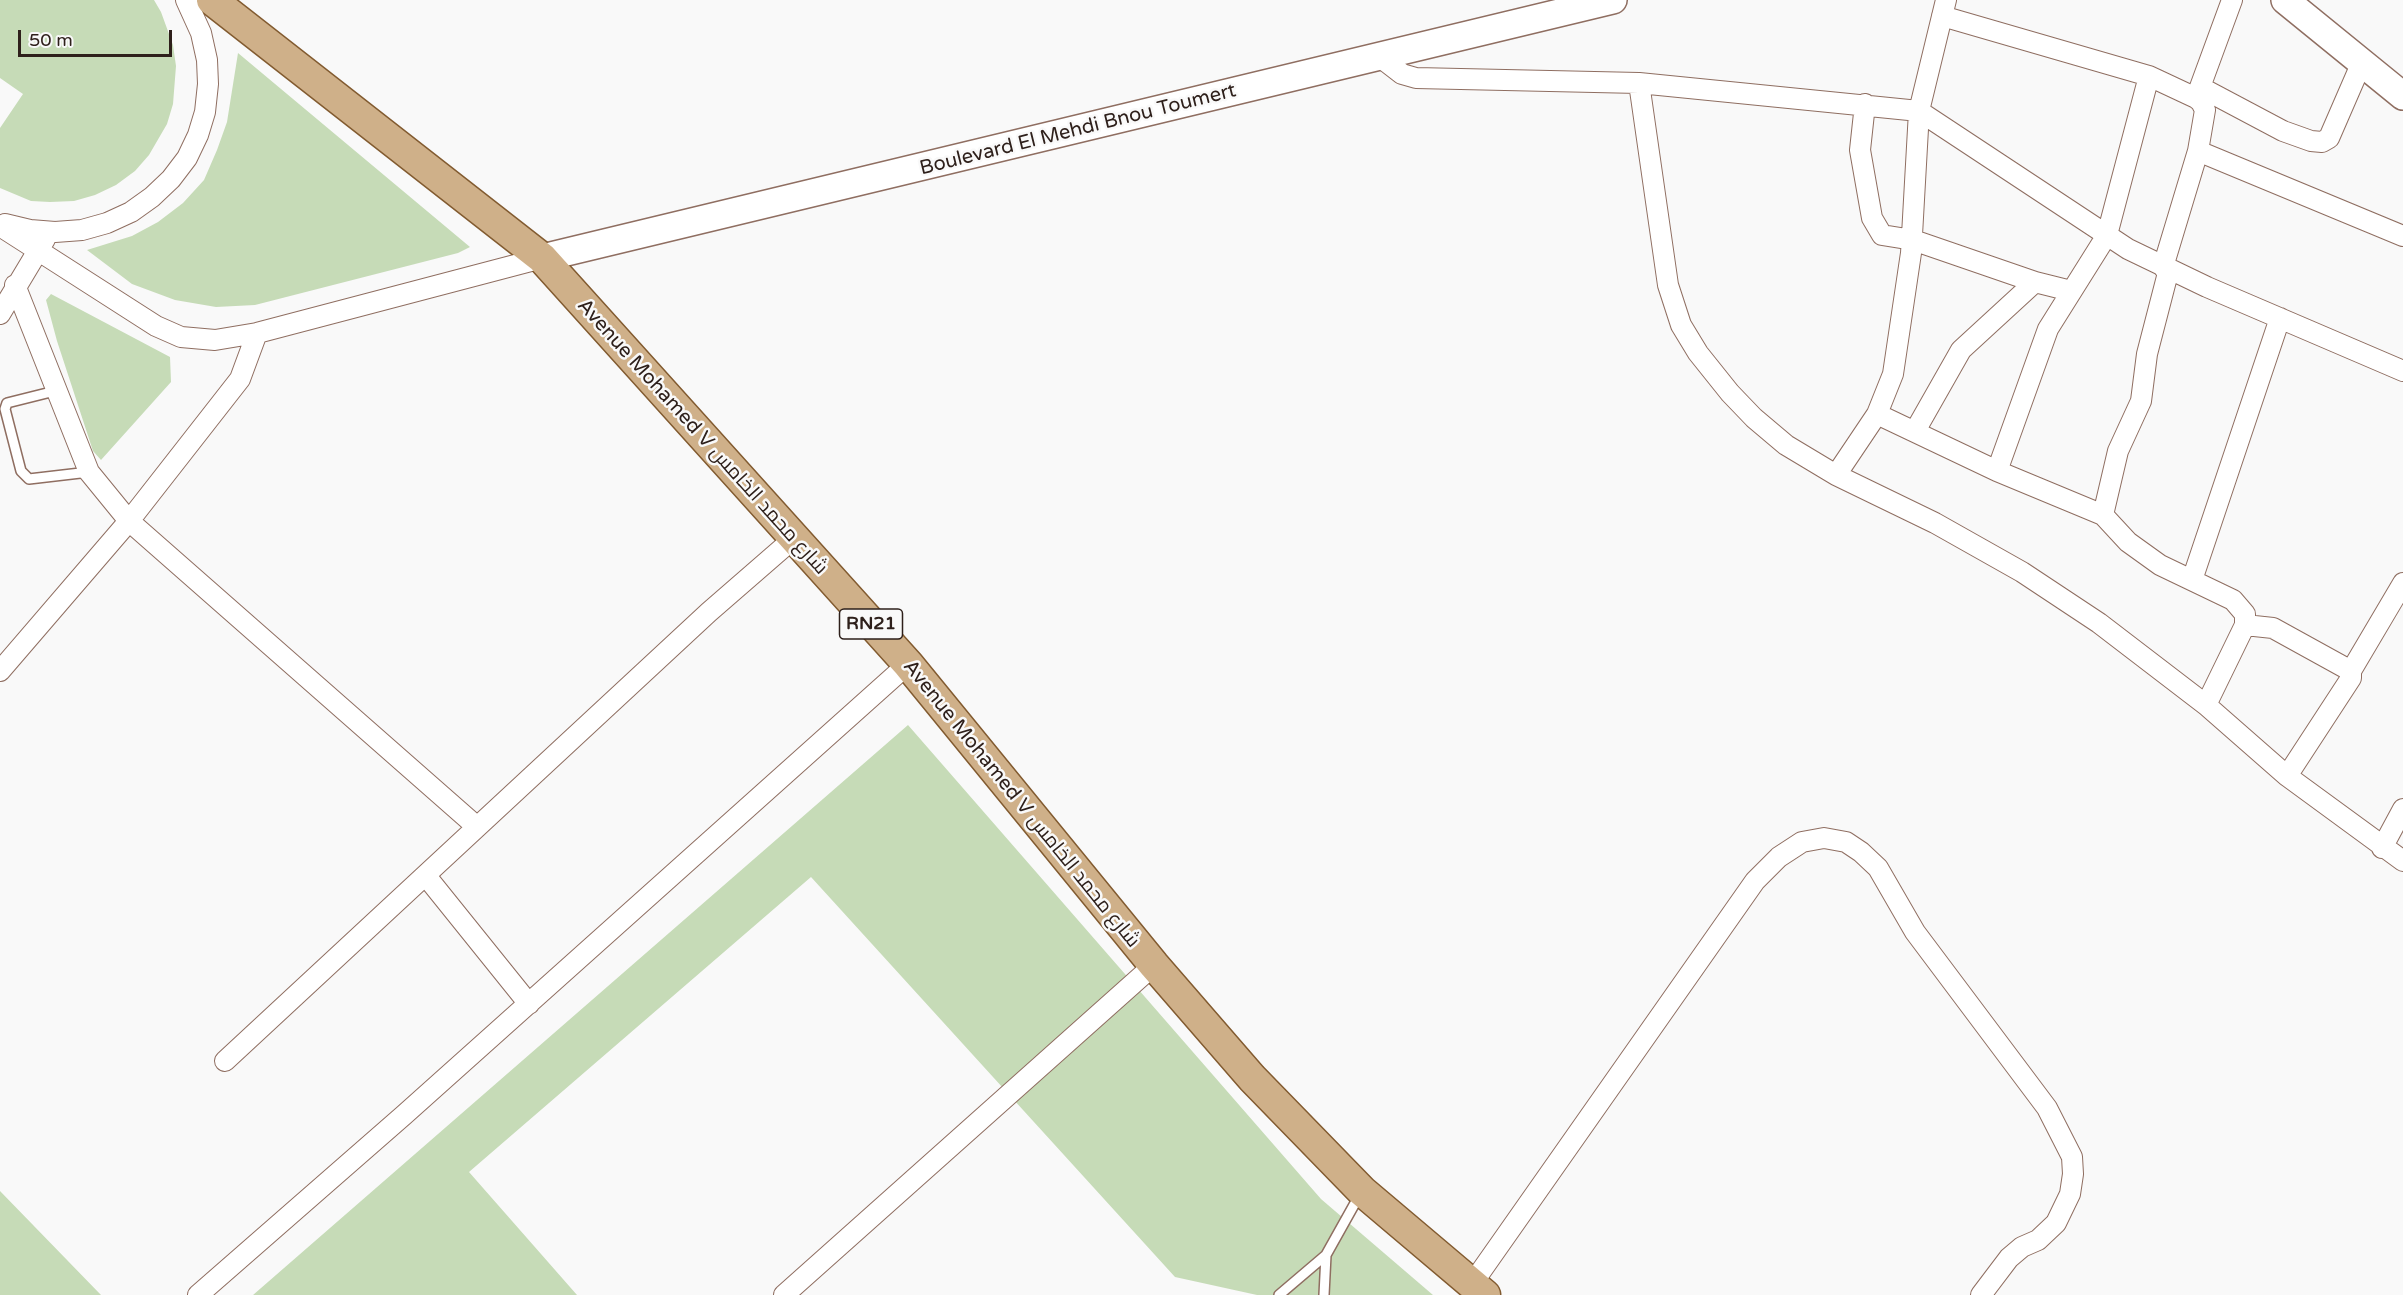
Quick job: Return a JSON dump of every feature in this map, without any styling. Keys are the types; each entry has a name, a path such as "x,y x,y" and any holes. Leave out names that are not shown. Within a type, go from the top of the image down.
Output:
{"main road":[{"name":"Avenue Mohamed V شارع محمد الخامس","path":"212,0 542,258 908,664 1154,965 1252,1078 1362,1191 1478,1290"},
{"name":"Boulevard El Mehdi Bnou Toumert","path":"542,258 1613,0"},
{"path":"2285,0 2403,96"}],"street":[{"path":"0,221 30,230 55,232 82,230 131,212 171,179 187,158 203,120 208,84 207,60 201,33 186,0"},
{"path":"2103,515 2118,451 2141,401 2147,354 2166,268 2198,151 2205,110 2198,93 2232,0"},
{"path":"1836,475 1877,414 1893,374 1913,240 1919,111 1944,8 2198,93 2311,141 2322,142 2329,138 2362,62"},
{"path":"1380,57 1402,74 1416,78 1638,83 1919,111 2107,236 2166,268 2403,371"},
{"path":"1997,471 2048,329 2107,236 2149,76"},
{"path":"1638,83 1668,285 1681,325 1698,353 1730,393 1754,418 1786,445 1836,475 1935,523 2022,572 2099,623 2206,705 2287,776 2382,848 2403,861"},
{"path":"1865,104 1860,150 1872,218 1882,235 1913,240 2035,282 2071,291"},
{"path":"2198,151 2403,236"},
{"path":"0,226 156,326 181,337 215,340 257,333 542,258"},
{"path":"0,314 44,239 55,232"},
{"path":"1915,431 1961,350 2035,282"},
{"path":"15,285 55,391 89,472 129,521 476,826"},
{"path":"2192,580 2280,318"},
{"path":"0,671 129,521 240,379 257,333"},
{"path":"1877,414 1997,471 2103,515 2128,542 2160,565 2233,600 2244,614 2245,625 2206,705"},
{"path":"225,1061 708,612 793,538"},
{"path":"2287,776 2351,678 2351,671 2403,583"},
{"path":"2245,625 2273,628 2351,671"},
{"path":"198,1295 529,1004 908,664"},
{"path":"2382,848 2403,808"},
{"path":"1478,1290 1755,880 1779,857 1802,842 1824,838 1846,842 1862,852 1878,868 1915,933 2047,1108 2072,1157 2073,1174 2070,1194 2056,1222 2038,1240 2022,1247 2009,1258 1981,1295"},
{"path":"426,876 529,1004"},
{"path":"784,1295 1154,965"}],"lane":[{"path":"55,391 7,403 5,409 21,471 29,479 89,472"},
{"path":"1279,1295 1326,1255 1362,1191"},
{"path":"1324,1295 1326,1255"}],"green space":[{"path":"0,0 154,0 173,45 176,66 173,104 167,124 149,155 135,171 116,185 95,195 74,201 50,202 31,201 0,188 0,128 23,94 0,78"},
{"path":"238,53 470,247 458,253 255,305 216,307 175,300 132,284 87,250 132,236 158,222 183,203 204,180 227,122"},
{"path":"51,294 170,357 171,382 101,460 93,451 57,341 46,300"},
{"path":"908,725 1321,1199 1433,1295 1257,1295 1175,1277 811,877 469,1172 577,1295 253,1295"},
{"path":"0,1191 101,1295 0,1295"}]}
